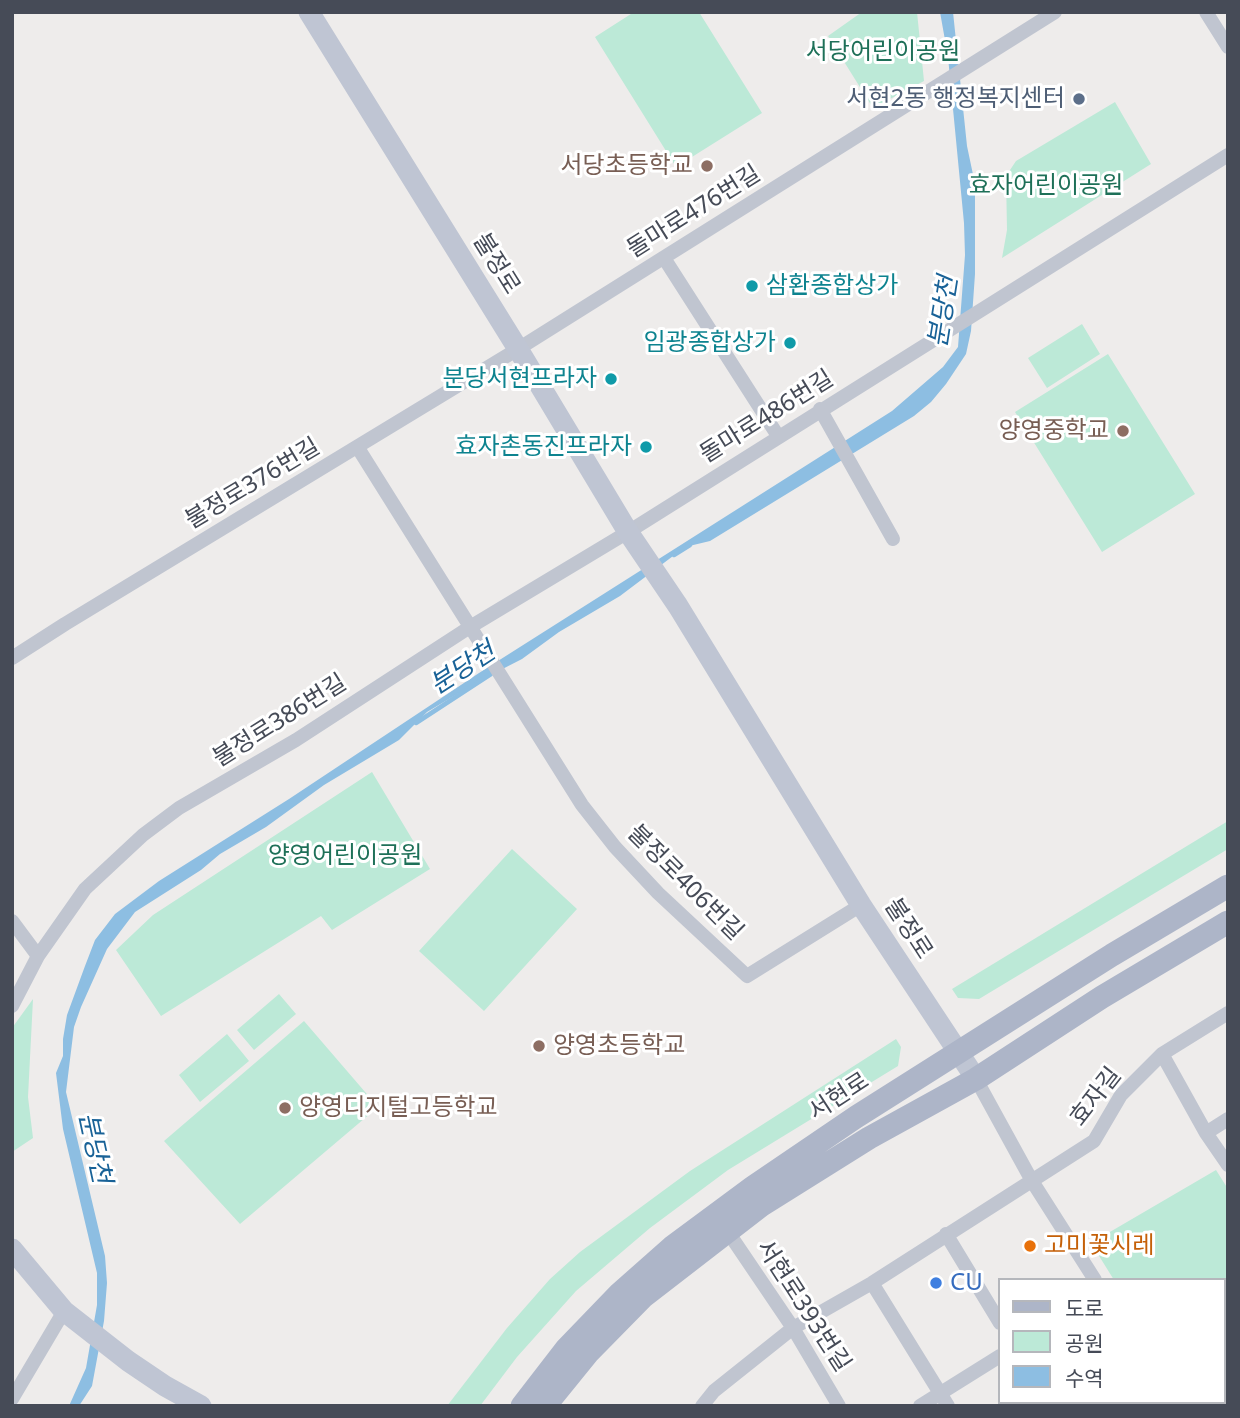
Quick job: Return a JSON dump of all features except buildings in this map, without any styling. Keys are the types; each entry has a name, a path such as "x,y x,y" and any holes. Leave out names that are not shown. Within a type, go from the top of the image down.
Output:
{"main road":[{"name":"불정로","path":"309,12 861,905 976,1079"},
{"name":"서현로","path":"522,1406 566,1349 620,1293 672,1247 753,1187 856,1117 1112,955 1228,886"},
{"name":"서현로","path":"545,1406 588,1353 643,1297 796,1182 976,1079 1102,997 1228,922"},
{"path":"12,1249 70,1315 128,1361 201,1406"}],"street":[{"name":"돌마로476번길","path":"518,349 1055,12"},
{"path":"1206,12 1228,47"},
{"name":"돌마로486번길","path":"632,538 778,436 1228,155"},
{"path":"664,258 778,436"},
{"name":"불정로376번길","path":"12,658 518,349"},
{"path":"821,411 893,539"},
{"path":"358,448 473,633"},
{"name":"불정로386번길","path":"12,1006 38,956 85,889 143,835 179,808 632,538"},
{"name":"불정로406번길","path":"473,633 582,806 615,847 658,893 747,976 861,905"},
{"path":"12,920 38,956"},
{"name":"효자길","path":"702,1406 714,1391 793,1328 872,1283 1094,1141 1121,1096 1162,1054 1228,1013"},
{"path":"1162,1054 1206,1133 1228,1165"},
{"name":"불정로","path":"976,1079 1032,1181 1094,1278"},
{"path":"1206,1133 1228,1119"},
{"name":"서현로393번길","path":"728,1232 793,1328 839,1406"},
{"path":"946,1234 998,1320"},
{"path":"872,1283 945,1399"},
{"path":"12,1399 70,1315"},
{"path":"920,1406 945,1399 998,1358"}],"green space":[{"path":"634,12 699,12 762,113 676,167 595,37"},
{"name":"서당어린이공원","path":"862,12 917,12 924,81 873,108 828,36"},
{"name":"효자어린이공원","path":"1115,102 1151,164 1002,258 1007,230 1006,176 1016,161"},
{"path":"1082,324 1100,354 1047,388 1028,358"},
{"path":"1108,354 1195,494 1102,552 1015,412"},
{"name":"양영어린이공원","path":"372,772 430,869 332,930 321,916 161,1016 116,950 153,915"},
{"path":"1228,821 1228,849 979,999 958,998 952,989"},
{"path":"512,849 577,909 484,1011 419,951"},
{"path":"279,994 296,1014 254,1050 237,1030"},
{"path":"33,999 28,1097 33,1138 12,1152 12,1028"},
{"path":"304,1021 378,1107 240,1224 164,1141"},
{"path":"227,1034 249,1061 200,1102 179,1075"},
{"path":"896,1039 901,1047 898,1066 728,1170 650,1228 576,1291 517,1357 480,1406 447,1406 507,1328 550,1279 580,1252 690,1171"},
{"path":"1216,1170 1228,1189 1228,1316 1226,1318 1226,1278 1113,1278 1091,1243"},
{"path":"1228,1345 1228,1406 1193,1406 1192,1404 1226,1404"}],"water":[{"path":"940,12 953,12 967,146 975,184 975,274 971,331 966,354 931,402 914,416 710,541 685,547 620,596 559,632 522,659 427,712 399,740 324,785 266,827 220,854 201,870 135,912 107,949 74,1027 66,1092 105,1256 107,1283 104,1321 92,1386 79,1406 69,1406 86,1368 97,1305 97,1273 63,1129 56,1073 63,1056 67,1015 95,940 115,914 159,881 479,673 892,411 943,367 958,347 965,255 948,57"}],"waterway":[{"name":"분당천","path":"674,555 690,545"},
{"name":"분당천","path":"416,723 491,674"}],"place":[{"name":"서현2동 행정복지센터","path":"1079,99"},
{"name":"서당초등학교","path":"707,166"},
{"name":"삼환종합상가","path":"752,286"},
{"name":"임광종합상가","path":"790,343"},
{"name":"분당서현프라자","path":"611,379"},
{"name":"양영중학교","path":"1123,431"},
{"name":"효자촌동진프라자","path":"646,447"},
{"name":"양영초등학교","path":"539,1046"},
{"name":"양영디지털고등학교","path":"285,1108"},
{"name":"고미꽃시레","path":"1030,1246"},
{"name":"CU","path":"936,1283"}]}
